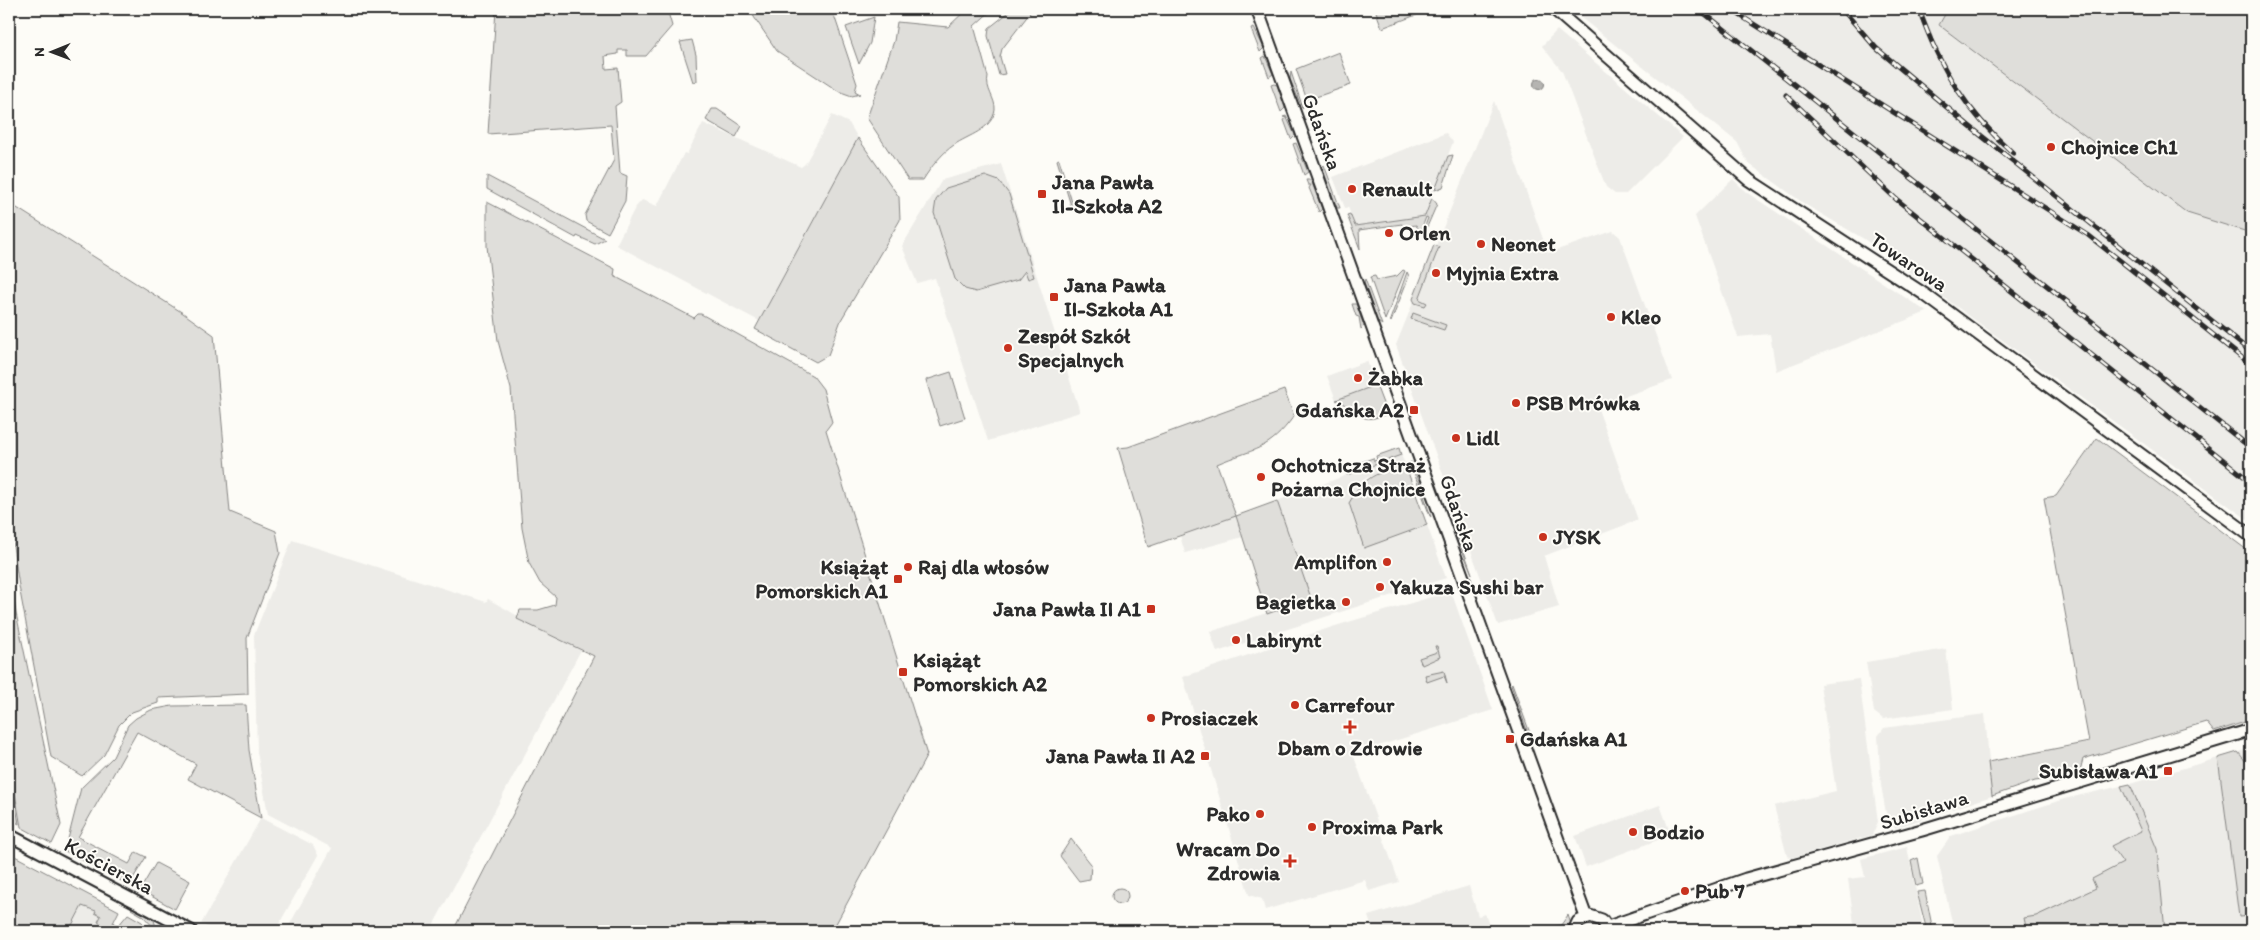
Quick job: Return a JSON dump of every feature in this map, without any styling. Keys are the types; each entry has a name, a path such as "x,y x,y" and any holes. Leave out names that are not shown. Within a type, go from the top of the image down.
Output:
{"street":[{"name":"Gdańska","path":"1257,9 1586,917"},
{"name":"Towarowa","path":"1554,9 1749,180 1924,294 2251,536"},
{"name":"Subisława","path":"1608,929 1746,878 1922,830 2251,730"},
{"name":"Kościerska","path":"9,835 191,931"},
{"path":"1574,931 1578,922 1586,917 1599,918 1608,929"}],"shaded area":[{"path":"496,9 667,9 672,26 646,56 627,56 627,50 618,50 618,54 605,56 606,69 618,68 621,102 615,106 620,173 627,176 625,201 608,233 586,221 585,215 614,160 611,125 488,134"},
{"path":"751,9 832,9 857,84 855,91 860,94 852,96 838,91 777,51 754,17"},
{"path":"967,9 993,9 974,26 988,77 988,86 995,106 993,117 979,131 945,152 923,180 908,180 867,118 894,41 897,22 948,27"},
{"path":"1013,9 1033,9 1002,49 1000,57 1005,74 999,75 988,36 989,28"},
{"path":"1375,9 1432,9 1382,28"},
{"path":"1570,9 1948,9 1939,25 2187,213 2251,233 2251,522 1864,239 1806,205 1748,163 1737,142"},
{"path":"1948,9 2251,9 2251,233 2187,213 1939,25"},
{"path":"874,17 870,43 859,64 846,27"},
{"path":"1254,28 1264,48 1260,52 1251,29"},
{"path":"1557,30 1683,137 1626,194 1615,194 1606,187 1562,71 1542,46"},
{"path":"692,40 696,55 697,81 693,82 680,42"},
{"path":"1339,52 1351,85 1307,100 1296,69"},
{"path":"1265,56 1273,74 1269,77 1262,58"},
{"path":"1291,72 1303,108 1290,79"},
{"path":"1537,79 1541,79 1544,84 1543,88 1537,89 1534,86 1534,82"},
{"path":"1271,85 1277,85 1285,108 1281,112"},
{"path":"1494,101 1548,253 1613,231 1620,237 1672,380 1597,406 1638,520 1544,556 1559,607 1498,625 1396,345"},
{"path":"712,109 717,109 742,126 736,137 706,120"},
{"path":"832,115 849,123 858,138 759,321 616,245 635,208 642,200 657,206 684,153 687,154 703,123 801,167 805,164"},
{"path":"1287,118 1295,135 1291,139 1284,120"},
{"path":"1446,133 1453,142 1425,216 1355,226 1348,207 1345,208 1333,177"},
{"path":"858,138 899,197 900,220 841,320 828,355 816,362 755,329"},
{"path":"1296,143 1308,172 1304,175 1293,144"},
{"path":"1453,155 1443,187 1435,190 1448,156"},
{"path":"1059,159 1074,209 1072,209 1057,160"},
{"name":"Zespół Szkół Specjalnych","path":"1001,164 1080,412 988,441 935,278 917,283 902,246 942,180"},
{"path":"1324,165 1340,208 1337,208 1322,167"},
{"path":"487,176 605,239 595,244 577,236 576,238 487,189"},
{"path":"985,176 999,181 1009,194 1034,277 1028,279 1025,271 1018,280 976,292 965,289 955,279 934,213 936,200 946,188"},
{"path":"1733,179 1746,192 1927,312 1776,371 1770,334 1738,337 1695,216"},
{"path":"1306,180 1311,180 1322,209 1319,212 1309,188 1311,185 1308,185"},
{"path":"1432,198 1437,204 1427,227 1425,226 1428,218 1426,217 1420,233 1416,225 1403,227 1402,224 1359,230 1360,249 1347,215 1350,214 1355,226 1425,216"},
{"path":"487,202 615,269 614,276 694,318 701,314 813,376 823,389 832,422 826,430 927,755 832,931 453,931 594,656 517,619 520,610 538,610 555,605 556,597 540,583 529,563 522,528 511,389 498,341 487,246"},
{"path":"9,203 183,313 214,335 230,512 276,531 280,553 247,638 248,694 158,698 158,703 132,712 119,725 104,755 82,776 51,757 19,586 9,519"},
{"path":"1434,245 1439,247 1419,299 1427,303 1425,306 1415,303 1413,299"},
{"path":"1403,270 1405,271 1385,320 1370,277 1375,276 1377,280 1397,276"},
{"path":"1407,272 1409,276 1391,322 1390,320"},
{"path":"1365,279 1382,325 1378,322 1364,283"},
{"path":"1352,304 1356,304 1364,326 1361,329 1359,317 1356,316"},
{"path":"1413,313 1446,325 1444,330 1411,319"},
{"path":"1367,361 1376,385 1336,400 1327,376"},
{"path":"951,372 965,418 940,426 926,380"},
{"path":"1376,385 1387,414 1369,419 1365,418 1336,400"},
{"path":"1284,390 1294,416 1285,428 1260,448 1217,464 1236,516 1148,547 1118,448 1128,447"},
{"path":"2097,438 2251,553 2251,720 2214,732 2206,722 2083,759 2079,775 2035,781 1992,796 1988,762 2089,742 2044,498 2056,496"},
{"path":"1399,448 1401,455 1347,475 1345,468 1354,465 1355,468 1360,467 1359,463 1373,458 1374,461 1377,460 1376,456"},
{"path":"1401,455 1405,464 1366,478 1349,503 1364,547 1427,525 1446,578 1217,652 1210,632 1311,598 1277,501"},
{"path":"1410,462 1413,463 1431,517 1430,516"},
{"path":"1405,464 1427,525 1364,548 1349,503 1366,481"},
{"path":"1277,501 1311,598 1267,614 1236,516"},
{"path":"1236,516 1243,537 1185,553 1180,536"},
{"path":"1454,523 1472,574 1454,530"},
{"path":"292,540 486,602 488,599 518,616 517,619 581,650 430,931 286,931 332,848 268,814 257,752 254,635"},
{"path":"9,566 16,613 61,825 52,844 21,827 9,759"},
{"path":"1451,591 1493,710 1353,754 1399,882 1369,891 1365,880 1265,910 1262,899 1249,895 1183,677 1332,627"},
{"path":"1435,646 1437,646 1440,657 1422,665 1419,658 1437,652"},
{"path":"1946,649 1953,709 1883,719 1874,712 1866,662"},
{"path":"1444,671 1447,683 1444,676 1427,682 1425,675"},
{"path":"1859,679 1878,822 1872,835 1791,858 1787,856 1774,806 1836,791 1820,684"},
{"path":"1512,684 1534,744 1530,739"},
{"path":"246,705 249,750 261,818 188,779 196,764 137,732 78,837 129,864 136,852 146,857 129,885 65,851 81,788 113,757 128,725 136,718 151,710 172,706"},
{"path":"1985,714 1992,796 1895,828 1887,819 1881,785 1878,736 1884,728"},
{"path":"2251,748 2251,768 2238,752"},
{"path":"2238,752 2251,768 2251,916 2239,917 2218,758"},
{"path":"2218,758 2239,917 2251,916 2251,931 2165,931 2157,849 2130,784"},
{"path":"9,766 19,824 9,818"},
{"path":"2130,784 2157,849 2165,931 2008,931 2026,927 2024,918 2036,916 2096,888 2092,879 2123,863 2111,846 2141,831 2121,786"},
{"path":"2121,786 2141,831 2111,846 2123,863 2092,879 2096,888 2036,917 2025,918 2026,927 2008,931 1954,931 1937,856 1951,836 2064,799"},
{"path":"1660,805 1671,835 1586,867 1575,836"},
{"path":"261,818 313,845 318,855 275,931 216,931 201,924"},
{"path":"1071,839 1091,864 1090,879 1079,881 1060,856"},
{"path":"1907,847 1924,931 1855,931 1848,879 1865,877 1861,859"},
{"path":"9,853 119,911 113,923 117,925 114,931 98,922 101,916 95,913 96,911 82,906 69,931 9,931"},
{"path":"1918,858 1923,884 1916,886 1911,861"},
{"path":"156,863 190,881 175,909 140,890"},
{"path":"1469,886 1478,916 1485,914 1491,931 1373,931 1368,916"},
{"path":"1117,888 1123,888 1128,893 1126,902 1117,904 1112,899 1112,893"},
{"path":"1925,891 1933,931 1927,931 1917,892"},
{"path":"82,906 96,911 114,930 117,925 130,931 69,931"},
{"path":"133,907 154,920 157,931 143,916 131,909"},
{"path":"128,914 142,922 148,931 129,931 118,926"},
{"path":"1568,915 1571,924 1568,931 1540,931 1561,925"}],"railway":[{"path":"1699,9 2251,448"},
{"path":"1730,9 2088,235 2251,365"},
{"path":"1842,9 1876,48 1968,125 2251,352"},
{"path":"1919,9 1945,70 1956,87 1981,121 2013,153"},
{"path":"1786,95 1896,199 2251,482"}],"place":[{"name":"Chojnice Ch1","path":"2051,147"},
{"name":"Renault","path":"1352,189"},
{"name":"Jana Pawła II-Szkoła A2","path":"1042,194"},
{"name":"Orlen","path":"1389,233"},
{"name":"Neonet","path":"1481,244"},
{"name":"Myjnia Extra","path":"1436,273"},
{"name":"Jana Pawła II-Szkoła A1","path":"1054,297"},
{"name":"Kleo","path":"1611,317"},
{"name":"Zespół Szkół Specjalnych","path":"1008,348"},
{"name":"Żabka","path":"1358,378"},
{"name":"PSB Mrówka","path":"1516,403"},
{"name":"Gdańska A2","path":"1414,410"},
{"name":"Lidl","path":"1456,438"},
{"name":"Ochotnicza Straż Pożarna Chojnice","path":"1261,477"},
{"name":"JYSK","path":"1543,537"},
{"name":"Amplifon","path":"1387,562"},
{"name":"Raj dla włosów","path":"908,567"},
{"name":"Książąt Pomorskich A1","path":"898,579"},
{"name":"Yakuza Sushi bar","path":"1380,587"},
{"name":"Bagietka","path":"1346,602"},
{"name":"Jana Pawła II A1","path":"1151,609"},
{"name":"Labirynt","path":"1236,640"},
{"name":"Książąt Pomorskich A2","path":"903,672"},
{"name":"Carrefour","path":"1295,705"},
{"name":"Prosiaczek","path":"1151,718"},
{"name":"Dbam o Zdrowie","path":"1350,727"},
{"name":"Gdańska A1","path":"1510,739"},
{"name":"Jana Pawła II A2","path":"1205,756"},
{"name":"Subisława A1","path":"2168,771"},
{"name":"Pako","path":"1260,814"},
{"name":"Proxima Park","path":"1312,827"},
{"name":"Bodzio","path":"1633,832"},
{"name":"Wracam Do Zdrowia","path":"1290,861"},
{"name":"Pub 7","path":"1685,891"}]}
